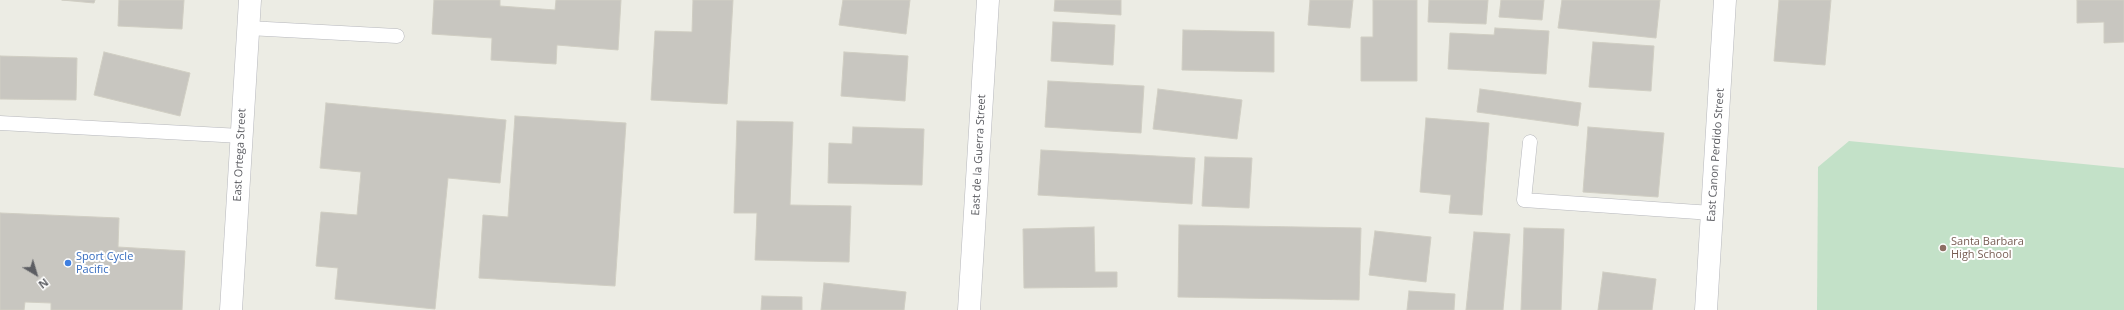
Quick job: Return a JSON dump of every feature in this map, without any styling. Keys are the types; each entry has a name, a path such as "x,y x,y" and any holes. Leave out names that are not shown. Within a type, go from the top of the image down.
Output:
{"street":[{"name":"East Ortega Street","path":"231,310 250,0"},
{"name":"East de la Guerra Street","path":"969,310 988,0"},
{"name":"East Canon Perdido Street","path":"1706,310 1725,0"}],"lane":[{"path":"248,28 397,36"},
{"path":"0,123 241,136"},
{"path":"1530,142 1524,200 1712,213"}],"green space":[{"name":"Santa Barbara High School","path":"1849,141 2124,168 2124,310 1817,310 1818,167"}],"building":[{"path":"62,0 95,0 94,3"},
{"path":"119,0 184,0 182,29 118,26"},
{"path":"434,0 500,0 500,6 555,10 556,0 621,0 618,50 557,45 556,64 491,60 492,38 432,34"},
{"path":"693,0 733,0 727,104 651,100 655,31 692,32"},
{"path":"843,0 910,0 906,34 839,25"},
{"path":"1055,0 1121,0 1121,15 1054,11"},
{"path":"1310,0 1353,0 1350,28 1308,25"},
{"path":"1373,0 1417,0 1417,81 1361,81 1361,37 1373,37"},
{"path":"1429,0 1488,0 1486,24 1428,22"},
{"path":"1501,0 1544,0 1542,20 1499,17"},
{"path":"1562,0 1660,0 1656,38 1558,28"},
{"path":"1779,0 1831,0 1825,65 1774,61"},
{"path":"2077,0 2124,0 2124,42 2104,43 2104,22 2077,23"},
{"path":"1053,22 1115,25 1113,65 1051,61"},
{"path":"1495,28 1549,31 1546,74 1448,69 1450,33 1494,35"},
{"path":"1183,30 1274,32 1274,72 1182,70"},
{"path":"1593,42 1654,46 1651,91 1589,87"},
{"path":"104,52 190,73 180,116 94,95"},
{"path":"844,52 908,56 905,101 841,96"},
{"path":"0,56 77,58 76,100 0,99"},
{"path":"1048,81 1144,86 1141,133 1045,127"},
{"path":"1158,89 1242,100 1237,139 1153,129"},
{"path":"1480,89 1581,103 1578,126 1477,112"},
{"path":"326,103 506,120 500,183 448,178 435,309 335,299 338,268 316,266 321,212 357,215 361,172 320,168"},
{"path":"515,116 626,123 615,286 479,278 483,215 508,217"},
{"path":"1426,118 1489,123 1482,215 1449,213 1451,195 1420,192"},
{"path":"737,121 793,122 790,205 851,206 849,262 755,260 757,213 734,213"},
{"path":"853,127 924,129 922,185 828,183 829,143 852,144"},
{"path":"1588,127 1664,133 1658,197 1583,192"},
{"path":"1041,150 1195,158 1192,204 1038,195"},
{"path":"1205,157 1252,158 1249,208 1202,206"},
{"path":"0,213 119,218 118,247 185,251 182,310 51,310 51,303 25,302 24,310 0,310"},
{"path":"1179,225 1361,228 1359,300 1178,297"},
{"path":"1094,227 1095,272 1117,272 1117,287 1024,288 1023,229"},
{"path":"1524,228 1564,229 1561,310 1521,310"},
{"path":"1375,231 1431,237 1426,282 1369,275"},
{"path":"1474,232 1510,234 1503,310 1466,310"},
{"path":"1603,272 1656,279 1652,310 1598,310"},
{"path":"824,283 906,292 904,310 821,310"},
{"path":"1409,291 1455,294 1454,310 1407,310"},
{"path":"762,296 802,297 802,310 761,310"}],"place":[{"name":"Santa Barbara High School","path":"1943,248"},
{"name":"Sport Cycle Pacific","path":"68,263"}]}
